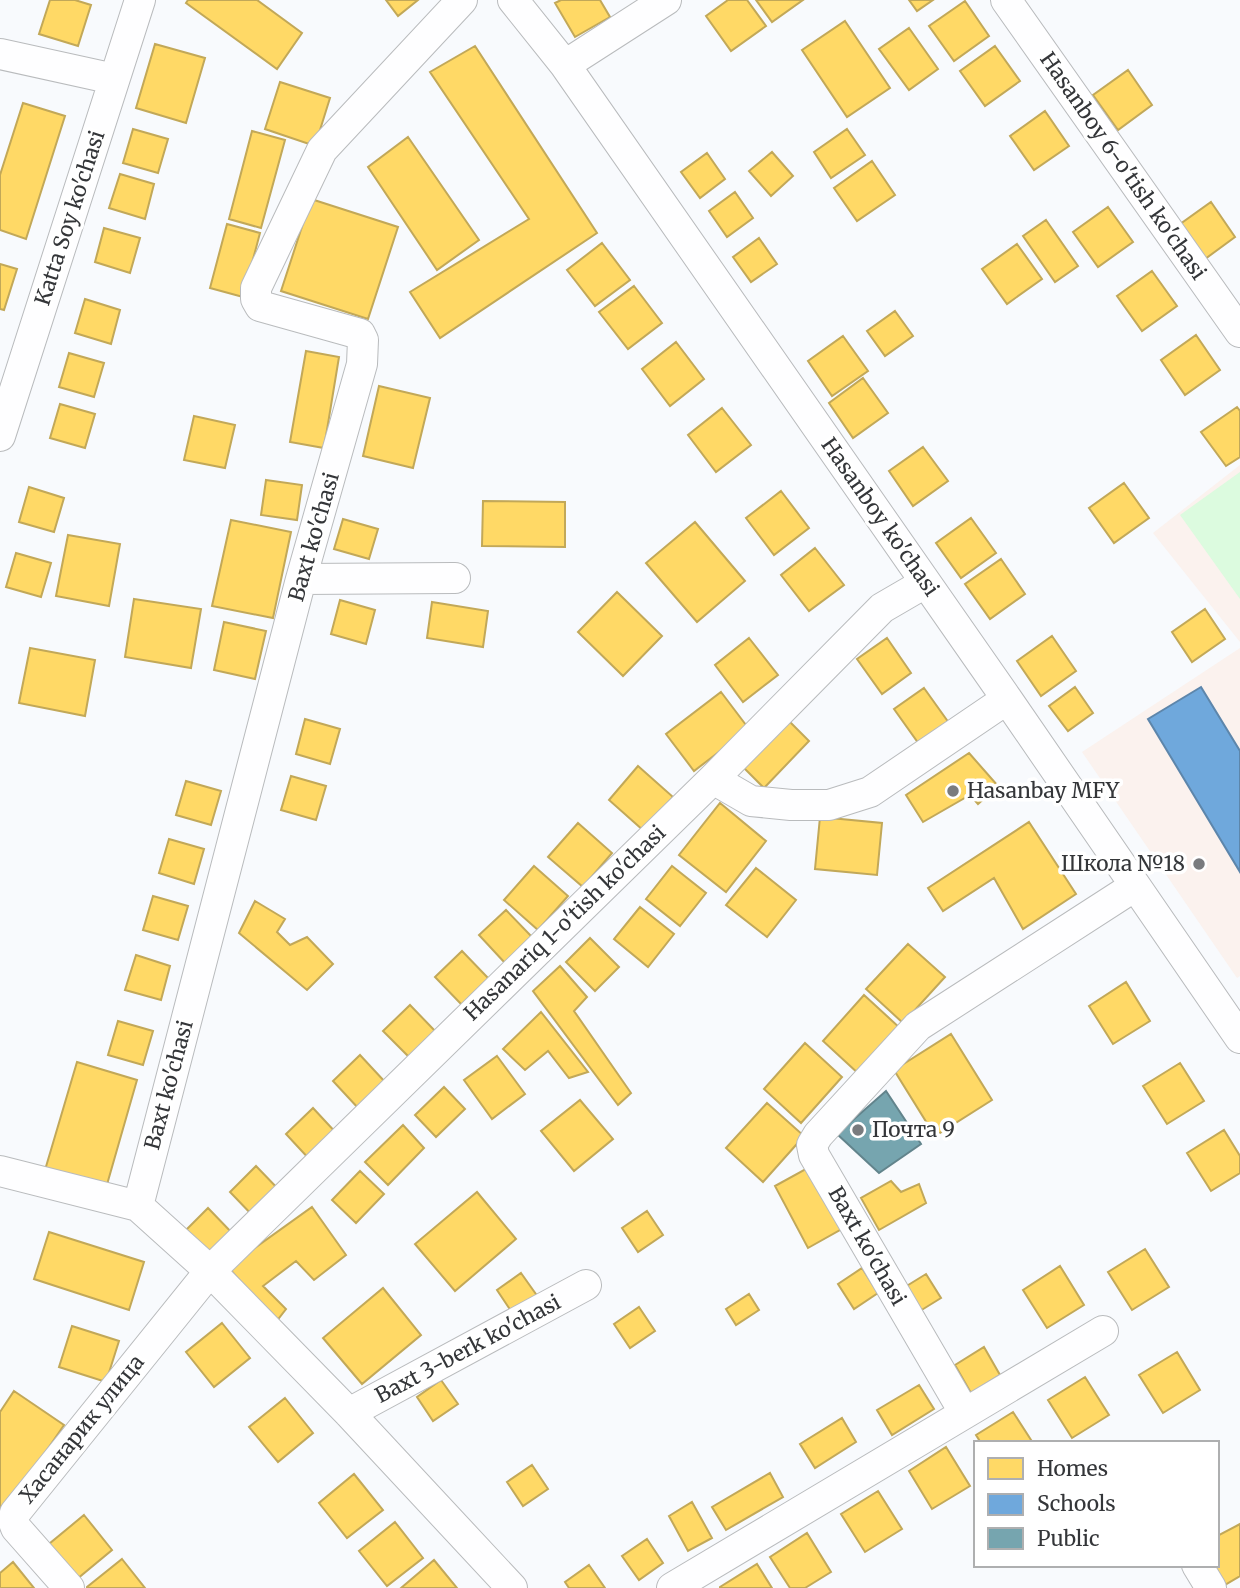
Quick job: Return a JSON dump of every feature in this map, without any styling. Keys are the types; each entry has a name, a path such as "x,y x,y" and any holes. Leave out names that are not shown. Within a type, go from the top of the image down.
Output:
{"street":[{"name":"Katta Soy ko'chasi","path":"0,436 140,0"},
{"name":"Baxt ko'chasi","path":"138,1206 302,579 362,364 363,340 360,334 260,306 256,299 256,288 322,150 462,0"},
{"name":"Hasanboy ko'chasi","path":"513,0 565,65 1135,886 1235,1019"},
{"path":"565,65 666,0"},
{"name":"Hasanboy 6-o'tish ko'chasi","path":"1006,0 1240,332"},
{"path":"0,54 114,79"},
{"path":"302,579 455,578"},
{"name":"Hasanariq 1-o'tish ko'chasi","path":"210,1271 713,779 882,608 925,583"},
{"path":"713,779 751,802 829,805 870,792 1007,699"},
{"name":"Baxt ko'chasi","path":"964,1412 814,1155 812,1145 818,1135 918,1026 1135,886"},
{"path":"0,1171 138,1206 210,1271 349,1413 512,1588"},
{"name":"Хасанарик улица","path":"69,1588 16,1528 13,1520 15,1513 210,1271"},
{"name":"Baxt 3-berk ko'chasi","path":"349,1413 586,1285"},
{"path":"672,1588 1102,1331"},
{"path":"1198,1567 1211,1588"}],"shaded area":[{"path":"1240,465 1240,642 1153,533"},
{"name":"Школа №18","path":"1240,648 1240,976 1237,978 1082,752"}],"green space":[{"path":"1240,472 1240,599 1180,515"}],"building: Homes":[{"path":"50,0 75,0 91,5 78,46 39,34"},
{"path":"188,0 257,0 302,33 277,69 186,3"},
{"path":"386,0 418,0 398,16"},
{"path":"561,0 600,0 610,17 575,37 555,3"},
{"path":"728,0 747,0 766,26 731,51 706,16"},
{"path":"756,0 803,0 772,22"},
{"path":"909,0 933,0 917,11"},
{"path":"965,1 989,36 954,61 929,26"},
{"path":"845,21 890,88 847,117 802,50"},
{"path":"909,28 938,69 909,90 879,49"},
{"path":"155,44 205,58 186,123 136,108"},
{"path":"475,46 597,233 440,338 410,292 529,219 430,72"},
{"path":"995,46 1020,81 985,106 960,71"},
{"path":"1128,70 1152,105 1118,130 1093,95"},
{"path":"280,82 330,98 315,146 265,129"},
{"path":"23,103 65,116 26,239 0,230 0,175"},
{"path":"1045,111 1069,146 1034,170 1010,136"},
{"path":"133,129 168,139 158,173 123,163"},
{"path":"847,129 865,155 831,178 814,152"},
{"path":"252,131 285,140 261,228 229,219"},
{"path":"408,137 479,240 437,270 368,167"},
{"path":"772,152 793,176 771,196 749,171"},
{"path":"707,153 725,179 700,198 681,172"},
{"path":"872,161 895,195 857,221 834,188"},
{"path":"120,174 154,184 145,219 109,208"},
{"path":"735,192 753,218 727,237 709,211"},
{"path":"311,199 398,227 368,319 281,291"},
{"path":"1211,202 1235,237 1201,262 1176,227"},
{"path":"1108,207 1133,242 1098,267 1073,232"},
{"path":"1046,220 1078,266 1055,282 1023,236"},
{"path":"227,224 260,233 243,297 210,288"},
{"path":"104,228 140,238 130,273 95,262"},
{"path":"759,238 777,264 751,282 733,257"},
{"path":"602,243 630,280 595,306 567,270"},
{"path":"1017,244 1042,279 1007,304 982,269"},
{"path":"0,264 17,269 4,310 0,309"},
{"path":"1152,271 1177,306 1142,331 1117,296"},
{"path":"634,286 662,323 628,349 599,312"},
{"path":"85,299 120,310 111,344 75,333"},
{"path":"895,311 913,336 885,356 867,331"},
{"path":"1196,335 1220,370 1185,395 1161,360"},
{"path":"843,336 868,371 832,396 808,361"},
{"path":"676,342 704,379 670,406 642,369"},
{"path":"306,351 339,357 324,448 290,442"},
{"path":"69,353 104,363 94,397 59,387"},
{"path":"863,378 888,413 853,438 829,403"},
{"path":"379,386 430,398 413,468 363,456"},
{"path":"60,404 95,414 85,448 50,438"},
{"path":"1237,407 1240,411 1240,457 1226,466 1201,432"},
{"path":"722,408 751,445 716,472 688,435"},
{"path":"194,416 235,425 225,468 184,460"},
{"path":"923,447 948,481 913,506 889,471"},
{"path":"266,480 302,485 297,520 261,515"},
{"path":"1124,483 1149,518 1114,543 1089,508"},
{"path":"29,487 64,498 54,532 19,522"},
{"path":"781,491 809,528 774,555 746,518"},
{"path":"483,501 565,502 565,547 482,546"},
{"path":"971,518 996,553 961,578 936,543"},
{"path":"343,519 378,529 369,559 334,549"},
{"path":"231,520 291,532 273,618 212,606"},
{"path":"695,522 745,581 697,622 646,563"},
{"path":"68,535 120,544 109,606 56,596"},
{"path":"815,548 844,585 809,611 781,575"},
{"path":"16,553 51,563 41,597 6,587"},
{"path":"1001,559 1025,594 990,619 965,584"},
{"path":"617,592 662,636 623,676 578,632"},
{"path":"134,599 201,609 191,668 125,657"},
{"path":"340,600 375,610 366,644 331,634"},
{"path":"432,602 488,611 483,647 427,638"},
{"path":"1205,609 1225,639 1192,662 1172,632"},
{"path":"224,622 266,631 255,679 214,670"},
{"path":"1052,636 1076,671 1041,696 1017,661"},
{"path":"749,638 778,675 743,702 715,665"},
{"path":"887,638 911,673 882,694 857,659"},
{"path":"30,648 95,660 85,716 19,703"},
{"path":"1075,687 1093,713 1068,731 1049,706"},
{"path":"924,688 949,723 919,744 894,709"},
{"path":"721,692 749,729 694,771 666,734"},
{"path":"305,719 340,729 330,764 296,754"},
{"path":"789,721 809,741 764,788 744,768"},
{"name":"Hasanbay MFY","path":"969,753 998,786 978,804 970,795 923,822 906,795"},
{"path":"638,766 673,797 644,831 609,800"},
{"path":"291,776 326,786 316,820 281,810"},
{"path":"186,781 221,791 211,825 176,815"},
{"path":"720,803 766,841 726,892 679,855"},
{"path":"820,817 882,823 877,875 815,869"},
{"path":"1029,822 1076,894 1023,929 994,878 943,911 928,888"},
{"path":"578,823 612,853 583,887 548,857"},
{"path":"169,839 204,849 194,884 159,873"},
{"path":"534,866 568,896 538,930 504,900"},
{"path":"672,866 706,893 680,926 646,899"},
{"path":"756,868 796,900 767,937 726,905"},
{"path":"153,896 188,906 178,940 143,930"},
{"path":"255,901 285,919 277,932 290,945 307,937 333,964 307,990 239,933"},
{"path":"640,907 674,934 648,967 614,939"},
{"path":"506,910 532,937 505,963 479,935"},
{"path":"590,938 619,967 595,991 566,962"},
{"path":"908,944 945,977 903,1023 866,989"},
{"path":"462,951 489,979 462,1005 435,977"},
{"path":"136,955 170,966 161,1000 125,990"},
{"path":"560,966 587,997 574,1011 631,1093 618,1105 533,991"},
{"path":"1126,982 1150,1021 1113,1044 1089,1006"},
{"path":"864,995 901,1029 860,1075 823,1041"},
{"path":"410,1005 437,1033 410,1058 383,1031"},
{"path":"541,1012 588,1072 569,1078 548,1051 525,1070 503,1049"},
{"path":"118,1021 153,1031 143,1065 108,1055"},
{"path":"951,1034 992,1100 935,1136 894,1070"},
{"path":"805,1043 842,1077 801,1123 764,1089"},
{"path":"360,1055 386,1083 359,1109 333,1081"},
{"path":"497,1056 525,1094 492,1119 464,1080"},
{"path":"77,1062 137,1080 106,1188 45,1170"},
{"path":"1180,1063 1204,1101 1167,1124 1143,1086"},
{"path":"444,1087 465,1109 436,1137 415,1115"},
{"path":"580,1100 613,1139 574,1171 541,1131"},
{"path":"767,1103 804,1136 763,1182 726,1148"},
{"path":"313,1108 339,1136 312,1162 286,1134"},
{"path":"403,1125 424,1148 388,1185 365,1162"},
{"path":"1224,1130 1240,1156 1240,1173 1211,1191 1187,1153"},
{"path":"813,1165 847,1226 808,1248 775,1186"},
{"path":"256,1166 283,1194 256,1219 230,1192"},
{"path":"360,1171 384,1194 356,1223 332,1200"},
{"path":"891,1181 901,1192 919,1184 926,1203 879,1230 861,1198"},
{"path":"477,1192 516,1239 455,1291 415,1244"},
{"path":"312,1207 346,1255 314,1280 296,1261 263,1286 286,1309 276,1322 228,1267"},
{"path":"208,1208 235,1236 208,1262 182,1234"},
{"path":"647,1211 663,1235 638,1252 622,1228"},
{"path":"49,1232 144,1262 129,1310 34,1279"},
{"path":"1145,1249 1169,1287 1132,1310 1108,1272"},
{"path":"1060,1266 1084,1305 1047,1328 1023,1290"},
{"path":"862,1268 878,1293 854,1309 838,1284"},
{"path":"521,1273 538,1297 513,1314 497,1290"},
{"path":"926,1274 941,1298 920,1311 905,1287"},
{"path":"383,1288 421,1335 362,1384 323,1338"},
{"path":"749,1294 759,1310 736,1325 726,1309"},
{"path":"639,1307 655,1331 630,1348 614,1324"},
{"path":"222,1323 250,1358 214,1387 186,1352"},
{"path":"72,1326 119,1341 106,1382 59,1367"},
{"path":"984,1347 1000,1375 971,1393 955,1365"},
{"path":"1177,1352 1200,1390 1163,1413 1139,1375"},
{"path":"1085,1377 1109,1415 1072,1438 1048,1400"},
{"path":"441,1380 458,1404 433,1421 417,1397"},
{"path":"919,1385 934,1409 892,1435 877,1410"},
{"path":"14,1391 64,1425 4,1513 0,1510 0,1412"},
{"path":"285,1398 313,1433 278,1462 249,1427"},
{"path":"1013,1412 1032,1441 980,1441 976,1435"},
{"path":"842,1418 856,1442 815,1468 800,1444"},
{"path":"946,1447 970,1486 932,1509 909,1471"},
{"path":"532,1465 548,1489 523,1506 507,1482"},
{"path":"770,1473 783,1497 726,1530 712,1507"},
{"path":"354,1474 383,1510 347,1538 319,1503"},
{"path":"878,1491 902,1529 865,1552 841,1514"},
{"path":"692,1502 712,1538 688,1551 669,1516"},
{"path":"84,1515 112,1550 77,1579 49,1544"},
{"path":"395,1522 423,1558 387,1586 359,1551"},
{"path":"1240,1524 1240,1576 1223,1586 1212,1567 1219,1567 1219,1535"},
{"path":"807,1533 831,1572 805,1588 790,1588 770,1557"},
{"path":"647,1539 663,1563 639,1580 622,1556"},
{"path":"122,1559 145,1588 87,1588 87,1587"},
{"path":"434,1560 457,1588 401,1588"},
{"path":"13,1562 34,1588 0,1588 0,1573"},
{"path":"757,1564 772,1588 720,1588 720,1587"},
{"path":"589,1565 605,1588 569,1588 565,1582"}],"building: Schools":[{"path":"1201,687 1240,751 1240,872 1148,719"}],"building: Public":[{"path":"886,1091 921,1144 879,1173 837,1134"}],"place":[{"name":"Hasanbay MFY","path":"953,791"},
{"name":"Школа №18","path":"1199,864"},
{"name":"Почта 9","path":"858,1130"}]}
